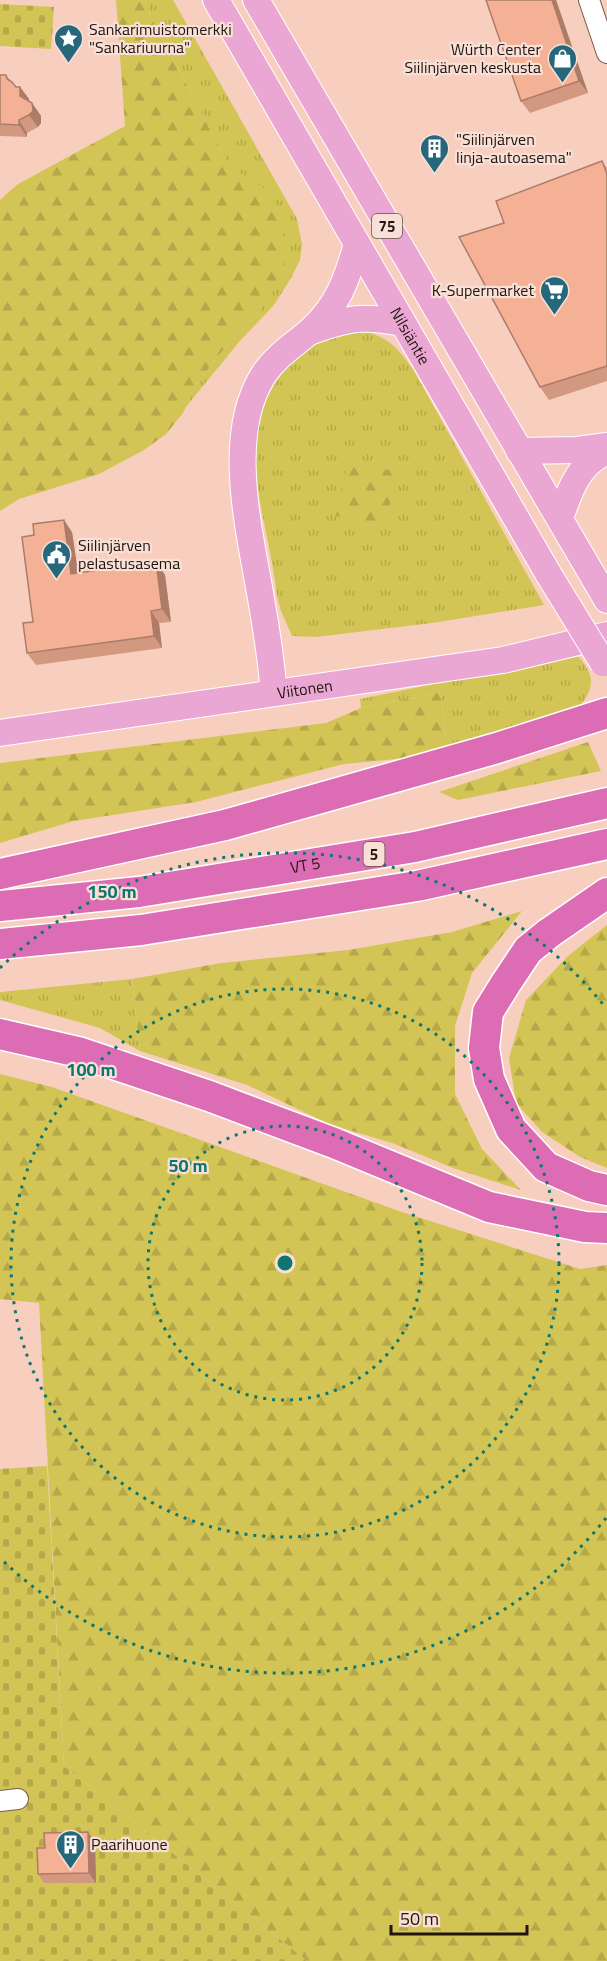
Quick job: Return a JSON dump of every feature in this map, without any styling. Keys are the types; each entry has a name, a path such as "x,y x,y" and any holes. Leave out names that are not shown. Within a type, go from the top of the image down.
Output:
{"highway":[{"path":"0,874 225,825 497,748 607,713"},
{"name":"VT 5","path":"0,906 139,892 415,847 607,803"},
{"name":"5","path":"0,944 141,930 417,886 607,844"},
{"path":"607,893 528,950 488,1012 484,1048 489,1079 512,1129 546,1167 589,1186 607,1190"},
{"path":"0,1034 78,1052 209,1096 334,1143 489,1207 585,1227 607,1228"}],"main road":[{"name":"Nilsiäntie","path":"216,0 402,323 605,667"},
{"name":"75","path":"256,0 607,600"},
{"path":"274,693 270,652 246,517 243,432 250,407 264,374 278,357 309,332 330,309 341,293 357,244"},
{"path":"309,332 347,319 380,319 402,323"},
{"path":"519,451 577,450 607,446"},
{"path":"560,518 579,475 590,462 607,451"},
{"name":"Viitonen","path":"0,733 503,660 607,635"}],"street":[{"path":"589,0 607,53"}],"green space":[{"path":"116,0 145,0 152,19 230,167 264,188 278,209 289,248 280,280 259,313 217,357 196,386 183,413 166,434 144,450 99,474 19,499 0,511 0,200 18,184 125,126"},
{"path":"145,0 173,0 297,219 302,244 300,260 274,305 239,342 185,408 196,386 217,357 259,313 278,209 264,189 230,167 152,19"},
{"path":"0,4 54,7 51,49 0,46"},
{"path":"363,330 392,344 413,369 544,605 432,623 316,637 292,636 277,596 260,501 255,469 257,428 270,391 294,360 309,347 327,337"},
{"path":"350,459 399,473 383,529 334,515"},
{"path":"577,655 588,669 591,682 588,694 578,709 447,750 441,692 361,708 360,699"},
{"path":"441,692 447,750 407,758 344,764 196,802 74,821 0,843 0,763 326,723 361,708"},
{"path":"588,742 601,771 458,800 439,792"},
{"path":"522,911 472,973 455,1026 455,1094 482,1149 521,1190 453,1168 395,1144 329,1124 247,1085 140,1051 132,979 221,963 348,950 452,932"},
{"path":"607,925 607,1168 580,1157 542,1132 516,1103 509,1058 526,1000 568,956"},
{"path":"132,979 140,1051 100,1028 0,1000 0,992"},
{"path":"0,1074 52,1087 402,1212 580,1269 607,1265 607,1961 307,1961 64,1766 39,1303 0,1299"},
{"path":"47,1466 64,1766 307,1961 0,1961 0,1469"}],"building":[{"path":"486,0 552,0 579,81 521,101"},
{"path":"0,75 6,75 16,87 20,87 20,96 32,103 33,111 19,120 19,125 0,124"},
{"name":"K-Supermarket","path":"602,161 607,174 607,366 540,387 459,237 504,223 496,201"},
{"path":"64,520 71,574 156,562 162,609 151,611 154,636 27,653 23,623 33,622 22,537 34,535 33,524"},
{"name":"Paarihuone","path":"88,1832 89,1873 38,1874 37,1848 45,1848 44,1833"}],"place":[{"name":"Sankarimuistomerkki \"Sankariuurna\"","path":"68,64"},
{"name":"Würth Center Siilinjärven keskusta","path":"562,84"},
{"name":"\"Siilinjärven linja-autoasema\"","path":"435,174"},
{"name":"K-Supermarket","path":"555,316"},
{"name":"Siilinjärven pelastusasema","path":"57,580"},
{"name":"Paarihuone","path":"70,1870"}]}
